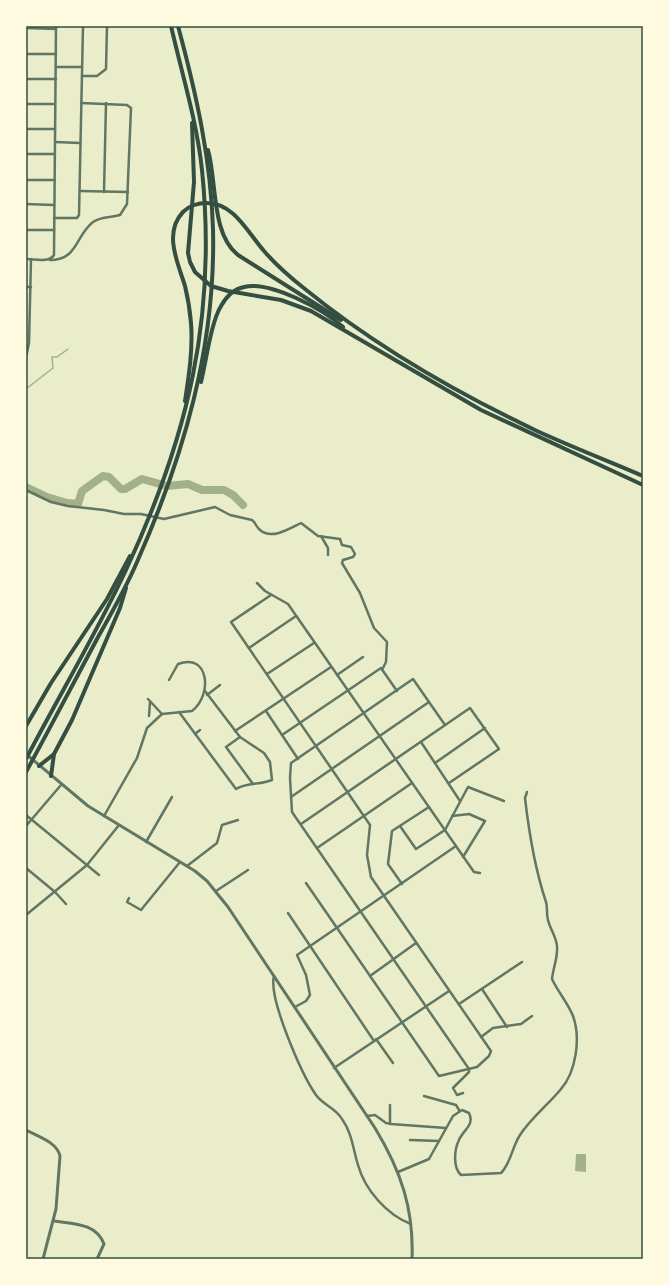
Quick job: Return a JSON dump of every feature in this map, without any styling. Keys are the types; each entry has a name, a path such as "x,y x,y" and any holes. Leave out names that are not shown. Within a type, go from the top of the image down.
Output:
{"highway":[{"path":"26,726 51,683 106,599 139,541 172,456 182,423 198,355 205,295 206,234 202,170 197,134 171,26"},
{"path":"178,26 210,155 221,231 227,244 238,255 415,366 537,431 643,476"},
{"path":"192,115 194,182 188,253 190,262 199,277 211,286 281,300 311,311 350,332 415,373 481,410 643,485"},
{"path":"189,423 204,355 212,279 213,230 204,135"},
{"path":"182,423 191,357 192,331 189,305 173,246 172,237 175,224 183,212 201,203 215,203 231,211 264,252 292,278 355,328"},
{"path":"26,772 129,580 145,543 178,458 208,356 216,319 220,307 227,297 243,287 256,286 280,292 336,320 350,332"},
{"path":"26,759 118,586 135,548"},
{"path":"51,776 54,754 89,683 120,608 129,580"},
{"path":"39,766 54,754"}],"street":[{"path":"54,218 78,217 80,191 82,26"},
{"path":"82,76 97,76 106,69 107,26"},
{"path":"26,28 56,28 54,255 52,258 47,260"},
{"path":"26,54 56,54"},
{"path":"56,66 82,67"},
{"path":"26,79 56,79"},
{"path":"26,259 60,260 68,255 88,228 99,219 120,216 127,204 131,108 106,103 81,103"},
{"path":"104,192 106,103"},
{"path":"26,104 56,104"},
{"path":"26,129 55,129"},
{"path":"55,142 80,143"},
{"path":"26,154 55,154"},
{"path":"26,180 55,180"},
{"path":"80,191 128,192"},
{"path":"26,204 54,205"},
{"path":"26,230 54,230"},
{"path":"26,358 30,312 31,259"},
{"path":"26,287 31,287"},
{"path":"26,490 51,502 68,506 124,514 141,514 164,519 215,507 230,515 252,520 258,529 267,534 273,534 301,523 312,532 321,536 340,539 342,545 351,547 354,552 354,556 343,560 342,563 360,594 374,628 387,642 386,662 382,670"},
{"path":"321,536 328,548 328,555"},
{"path":"258,583 265,592 288,604 463,857 474,872 480,873"},
{"path":"271,595 231,622 370,825 367,854 371,877 491,1051 480,1065 439,1076 306,883"},
{"path":"249,648 296,616"},
{"path":"267,674 314,642"},
{"path":"337,675 363,657"},
{"path":"104,816 137,758 147,728 162,714 192,711 201,701 205,691 204,675 195,664 187,662 178,664 169,680"},
{"path":"235,732 331,667"},
{"path":"282,734 381,668 382,670"},
{"path":"382,670 397,691"},
{"path":"445,725 414,679 291,763 292,812 469,1069"},
{"path":"208,695 220,685"},
{"path":"179,712 236,789 244,785 272,780 270,762 264,753 235,732 205,691"},
{"path":"148,699 162,714"},
{"path":"149,716 150,702"},
{"path":"291,797 429,702"},
{"path":"301,824 470,708 499,749 449,783"},
{"path":"266,711 298,759"},
{"path":"435,763 485,728"},
{"path":"195,734 200,730"},
{"path":"240,737 226,747 253,784"},
{"path":"421,742 460,801"},
{"path":"26,754 61,785 88,806 187,866 207,881 216,891 274,975 386,1147 398,1172 411,1224 412,1259"},
{"path":"317,848 412,783"},
{"path":"26,826 61,785"},
{"path":"400,826 416,849 445,830 468,787 504,801"},
{"path":"398,1172 428,1159 453,1116 459,1110 465,1110 469,1113 471,1120 470,1124 458,1141 456,1168 458,1172 461,1176 501,1174 507,1165 520,1135 562,1088 572,1069 577,1035 574,1017 552,979 557,960 557,946 555,936 548,921 547,906 540,890 530,840 524,798 527,792"},
{"path":"146,842 172,797"},
{"path":"402,884 388,864 392,831 429,807"},
{"path":"452,816 469,814 485,821 463,857"},
{"path":"26,815 99,875"},
{"path":"187,866 217,843 222,826 238,820"},
{"path":"26,915 86,865 119,825"},
{"path":"295,1007 306,1001 310,995 306,975 297,955 456,846"},
{"path":"129,898 127,902 141,910 180,862"},
{"path":"27,870 55,892 66,904"},
{"path":"216,891 248,870"},
{"path":"288,913 375,1040 393,1063"},
{"path":"370,976 416,943"},
{"path":"459,1004 522,962"},
{"path":"274,975 272,983 280,1014 310,1085 320,1099 337,1112 346,1126 361,1173 372,1193 401,1221 411,1224"},
{"path":"482,989 507,1027"},
{"path":"334,1068 449,991"},
{"path":"481,1037 493,1028 521,1024 532,1016"},
{"path":"463,1093 457,1095 453,1088 469,1072 469,1069"},
{"path":"424,1096 456,1105 459,1110"},
{"path":"390,1105 390,1124"},
{"path":"367,1116 375,1115 390,1124 446,1128"},
{"path":"26,1130 54,1145 59,1150 60,1164 54,1221 43,1259"},
{"path":"410,1140 439,1141"},
{"path":"54,1221 90,1227 96,1230 104,1244 97,1259"}],"shaded area":[{"path":"576,1154 586,1154 586,1172 575,1171"}],"waterway":[{"path":"26,389 53,368 52,357 57,357 68,349"},
{"path":"26,487 47,497 67,503 78,504 82,491 103,476 109,477 121,489 125,489 142,479 167,486 188,484 202,490 224,490 233,495 243,505"}]}
